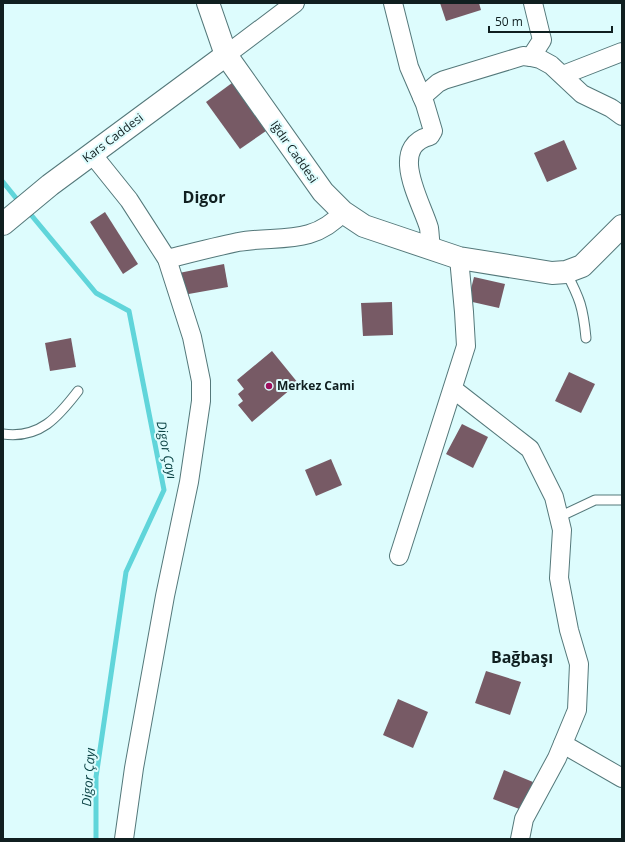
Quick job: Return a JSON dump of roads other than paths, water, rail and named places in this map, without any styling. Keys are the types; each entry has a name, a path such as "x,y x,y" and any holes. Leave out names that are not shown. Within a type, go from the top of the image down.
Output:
{"street":[{"name":"Iğdır Caddesi","path":"208,3 226,55 322,192 343,212 364,226 459,258 552,273 566,272"},
{"path":"226,55 295,3"},
{"path":"393,3 409,68 422,97 433,131 430,136 422,138 412,150 408,168 414,190 429,228 431,249"},
{"path":"531,57 542,40 533,3"},
{"path":"563,75 622,52"},
{"name":"Kars Caddesi","path":"6,222 50,185 226,55"},
{"path":"422,97 438,83 444,80 523,56 540,59 563,75 582,94 611,108 622,116"},
{"path":"92,154 129,200 167,259 198,362 201,380 200,401 189,482 165,596 134,768 124,839"},
{"path":"167,259 240,242 307,235 333,224 343,212"},
{"path":"566,272 582,266 622,226"},
{"path":"399,556 466,346 459,258"},
{"path":"453,389 530,449 554,497 562,530 559,578 568,630 579,664 577,710 562,744 524,819 520,839"},
{"path":"562,744 622,778"}],"lane":[{"path":"566,272 580,297 583,309 586,338"},
{"path":"3,434 27,433 47,425 62,412 78,390"},
{"path":"559,517 595,500 622,500"}],"waterway":[{"name":"Digor Çayı","path":"3,182 20,203"},
{"name":"Digor Çayı","path":"27,210 96,293 129,311 164,490 126,572 96,777 96,839"}],"place":[{"name":"Merkez Cami","path":"269,386"}],"district":[{"name":"Digor","path":"204,197"},
{"name":"Bağbaşı","path":"522,657"}]}
